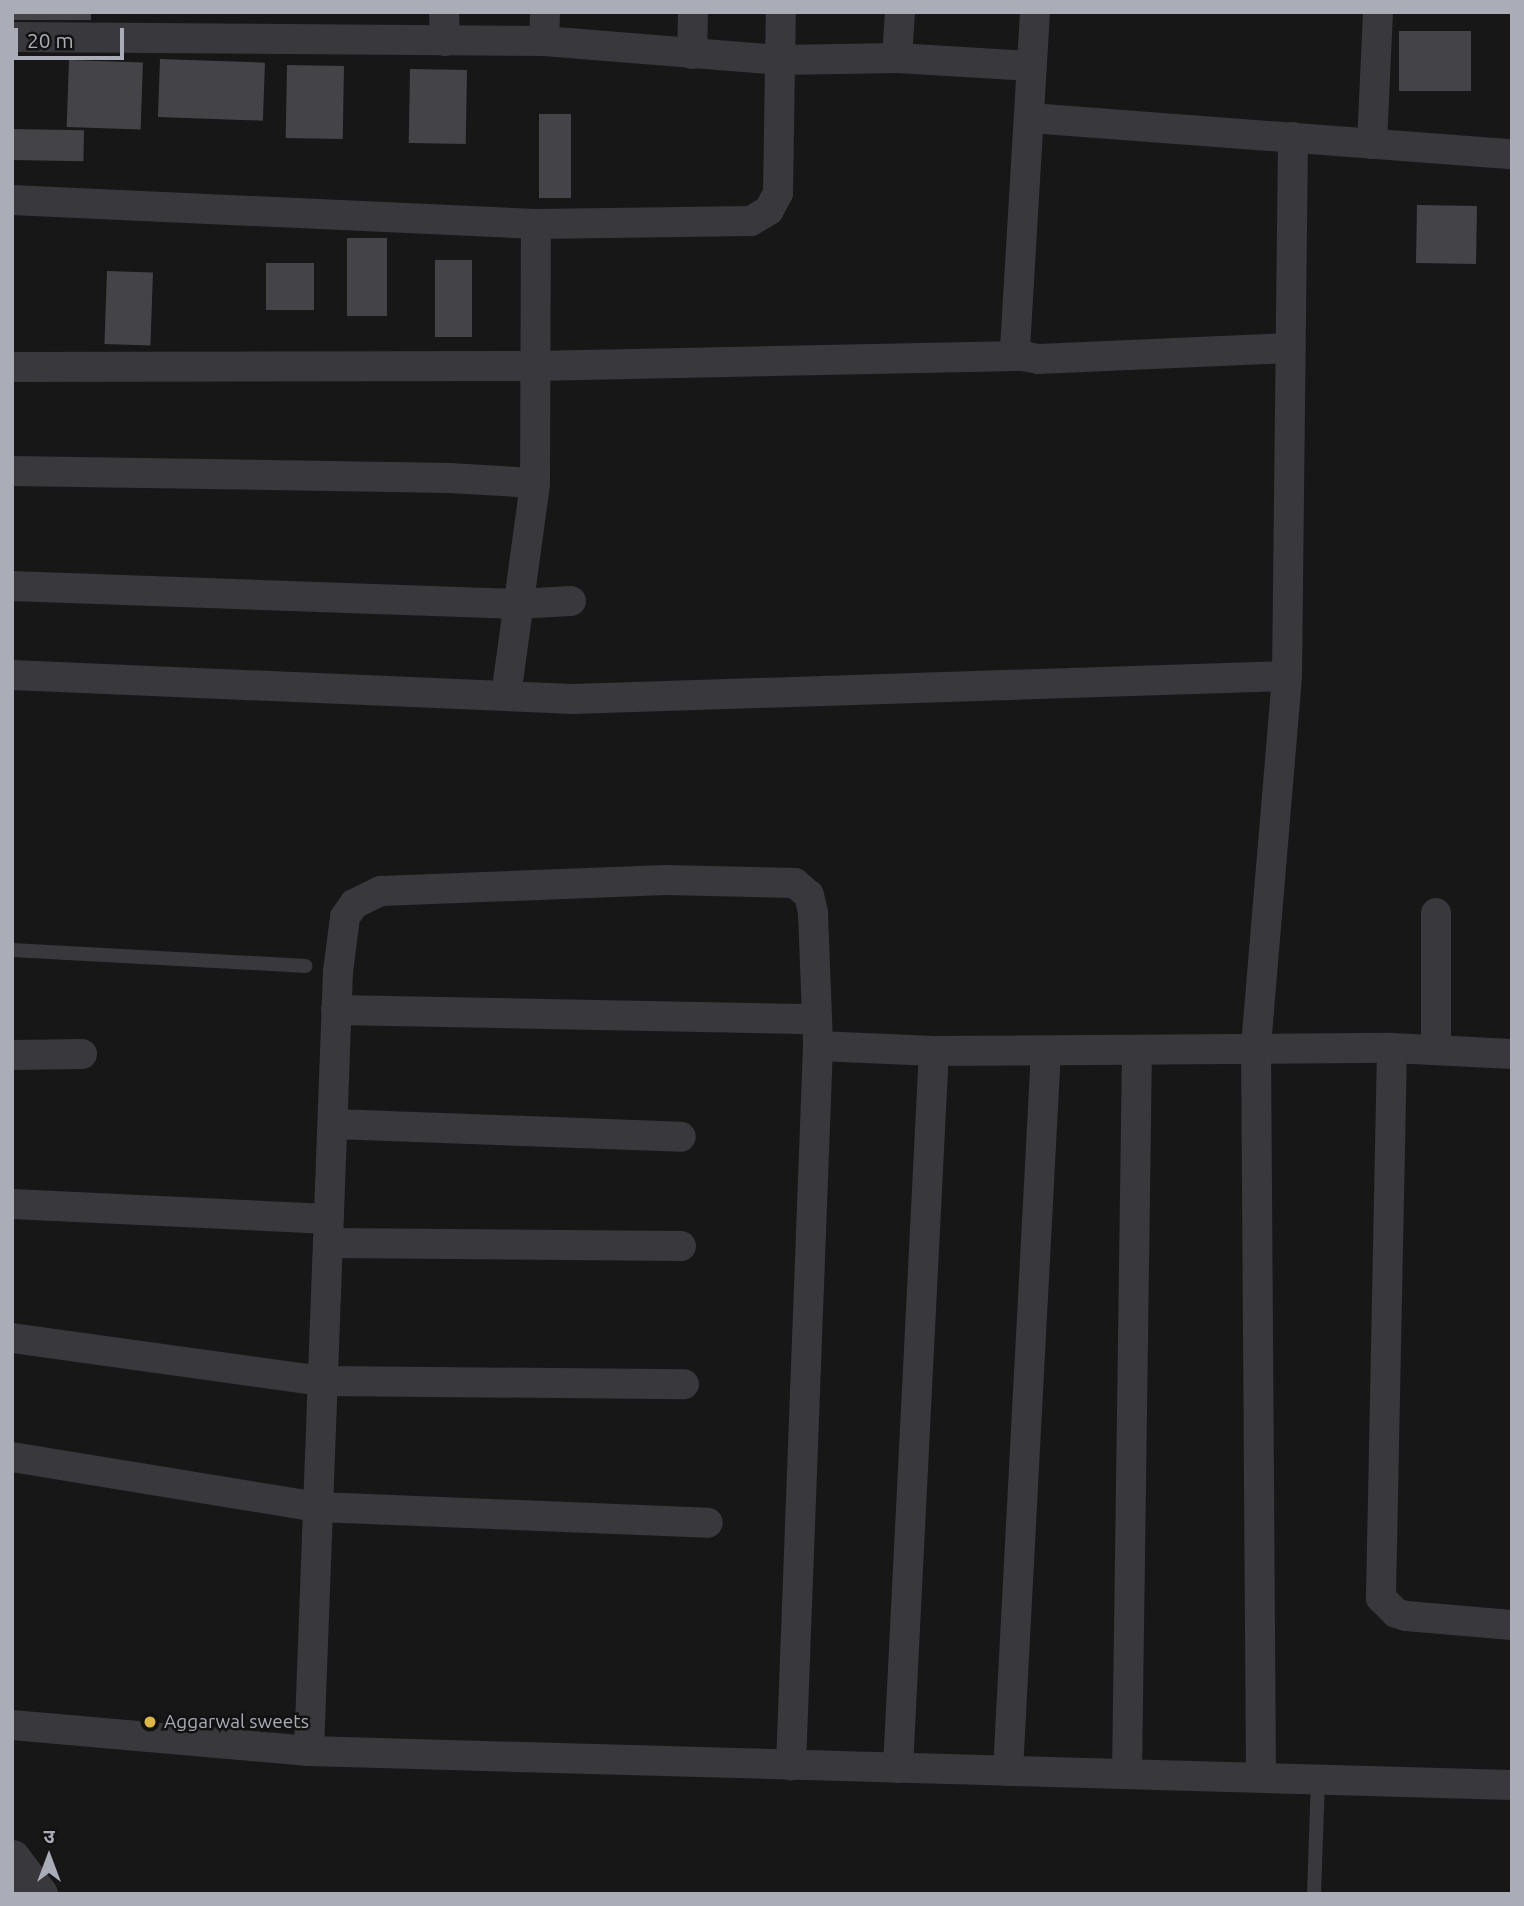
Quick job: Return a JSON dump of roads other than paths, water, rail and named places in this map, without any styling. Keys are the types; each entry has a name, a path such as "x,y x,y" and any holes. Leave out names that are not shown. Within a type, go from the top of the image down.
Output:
{"street":[{"path":"692,54 693,12"},
{"path":"12,200 536,224 751,222 769,210 778,193 781,168 781,12"},
{"path":"897,58 900,12"},
{"path":"1023,356 1016,346 1015,330 1035,12"},
{"path":"1372,144 1378,12"},
{"path":"12,37 444,26 544,27 692,54 780,60 897,58 1032,66"},
{"path":"1030,118 1512,154"},
{"path":"1261,1776 1256,1046 1287,676 1293,136"},
{"path":"506,696 516,604 535,483 536,224"},
{"path":"12,367 535,366 1023,356 1038,359 1291,348"},
{"path":"12,471 450,478 535,483"},
{"path":"12,586 516,604 571,601"},
{"path":"12,676 573,699 1287,676"},
{"path":"309,1751 334,1124 336,1010 345,917 367,895 407,889 666,880 795,883 809,895 817,1032 791,1765"},
{"path":"1436,913 1436,1050"},
{"path":"336,1010 817,1032 934,1051 1137,1050 1256,1046 1392,1048 1512,1054"},
{"path":"1392,1048 1381,1598 1396,1613 1406,1616 1512,1625"},
{"path":"1128,1774 1137,1050"},
{"path":"898,1768 934,1051"},
{"path":"1008,1771 1046,1051"},
{"path":"12,1055 82,1054"},
{"path":"334,1124 681,1137"},
{"path":"12,1204 328,1231 681,1246"},
{"path":"12,1338 323,1381 684,1384"},
{"path":"12,1457 318,1507 708,1523"},
{"path":"12,1725 309,1751 1512,1785"},
{"path":"12,1858 39,1894"}],"lane":[{"path":"12,950 306,966"},
{"path":"1314,1894 1318,1779"}],"place":[{"name":"Aggarwal sweets","path":"150,1722"}]}
